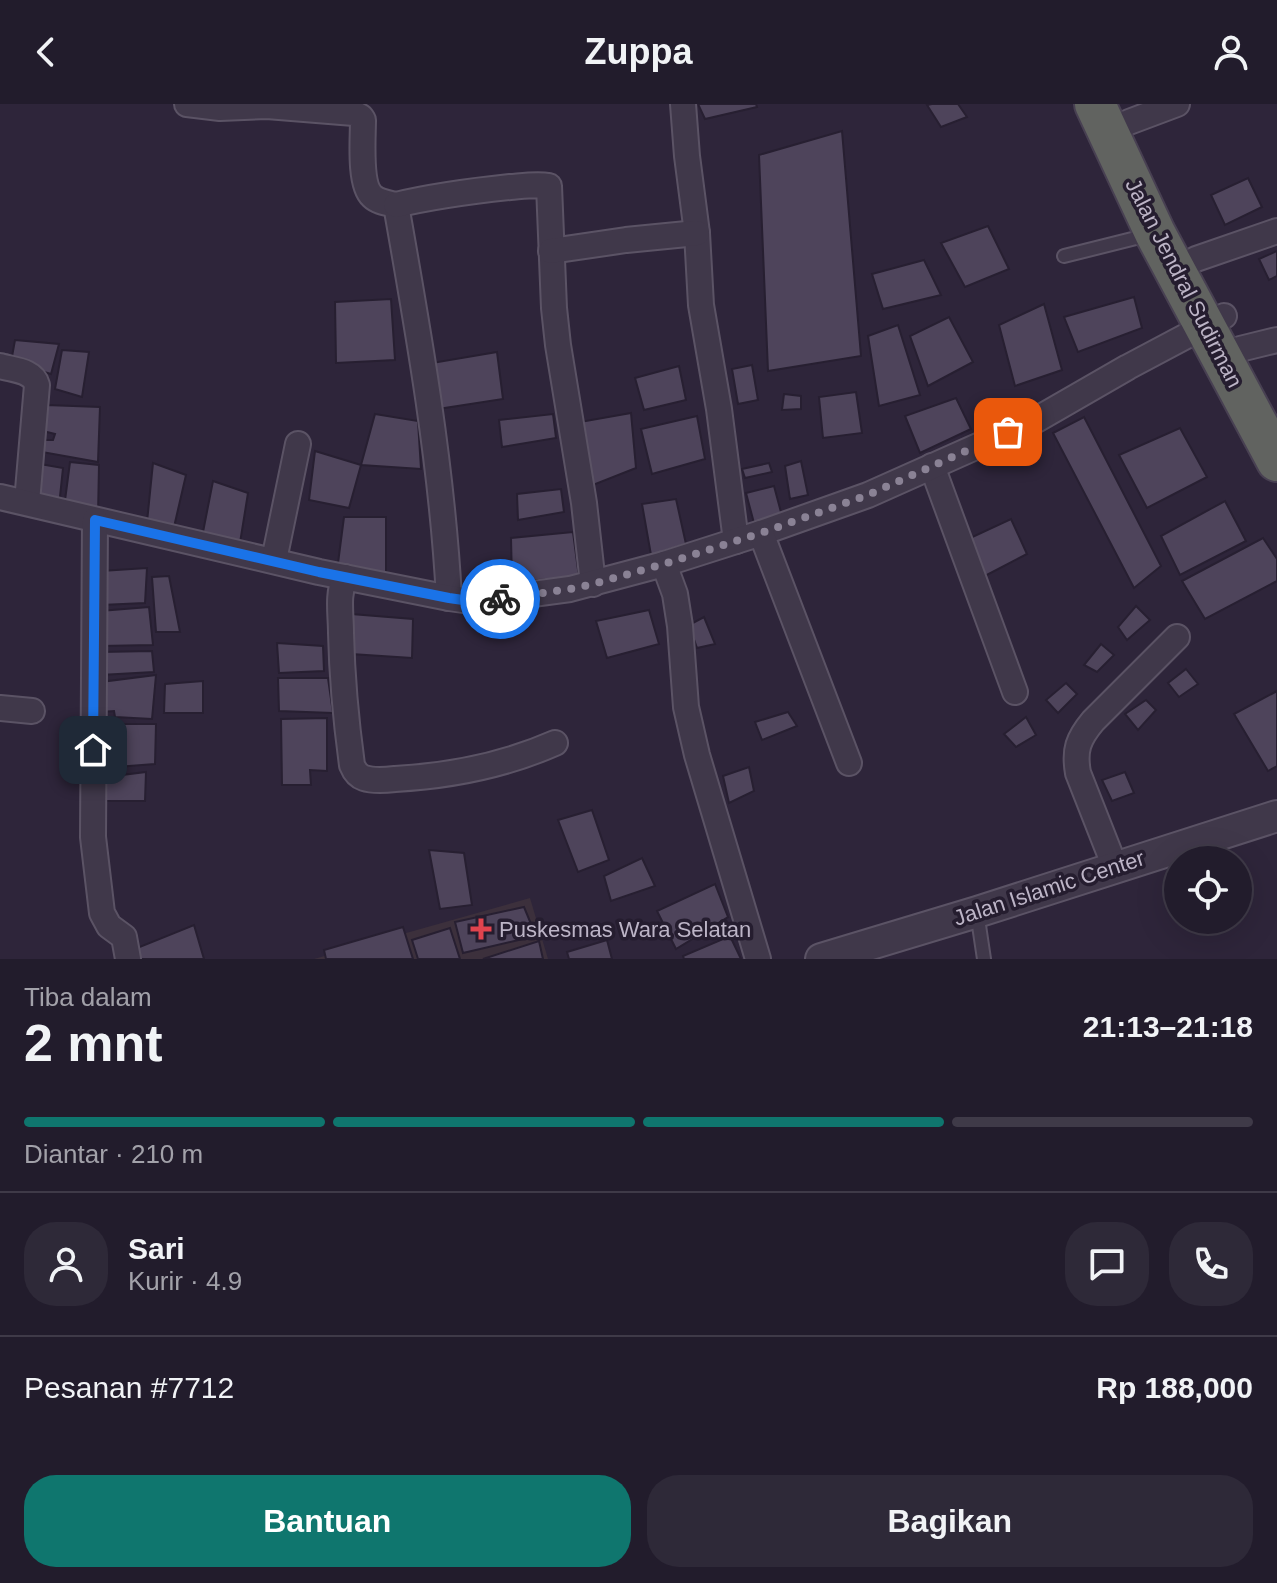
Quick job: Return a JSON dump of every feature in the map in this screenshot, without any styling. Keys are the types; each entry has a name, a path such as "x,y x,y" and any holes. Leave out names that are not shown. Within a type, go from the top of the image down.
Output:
{"highway":[{"name":"Jalan Jendral Sudirman","path":"1115,110 1155,233 1236,333 1277,461"},
{"name":"Jalan Jendral Sudirman","path":"1115,110 1277,413"}],"street":[{"path":"187,104 220,108 267,106 358,115 363,120 367,190 374,198 396,205 438,195 548,185 558,345 584,503 593,584"},
{"path":"683,104 697,233 701,305 719,409 736,541"},
{"path":"1115,110 1177,104"},
{"path":"396,205 433,434 446,532 449,598"},
{"path":"1196,259 1277,231"},
{"path":"551,251 697,233"},
{"path":"0,497 449,598 470,601 503,598 570,589 664,564 868,495 1036,420 1128,367 1236,333"},
{"path":"0,366 31,375 37,385 27,502"},
{"path":"274,560 298,444"},
{"path":"932,466 1015,692"},
{"path":"95,520 93,837 102,913 109,926 124,937 128,959"},
{"path":"761,533 849,763"},
{"path":"664,564 675,594 686,707 697,755 758,959"},
{"path":"345,577 340,600 342,677 355,772 364,778 380,780 423,778 490,764 555,743"},
{"path":"1115,867 1078,773 1075,758 1078,744 1093,721 1177,637"},
{"path":"0,708 32,711"},
{"name":"Jalan Islamic Center","path":"821,959 1277,816"}],"lane":[{"path":"1064,256 1155,233"},
{"path":"977,912 984,959"}],"shaded area":[{"name":"Puskesmas Wara Selatan","path":"530,898 548,959 314,959"}],"building":[{"path":"698,104 756,104 757,107 705,119"},
{"path":"958,104 967,117 941,127 927,105"},
{"path":"842,131 861,356 768,371 759,155"},
{"path":"1248,178 1262,207 1225,225 1211,195"},
{"path":"988,226 1009,269 965,287 941,243"},
{"path":"1277,251 1277,276 1269,280 1259,259"},
{"path":"924,260 941,295 883,309 872,274"},
{"path":"1134,297 1142,328 1078,352 1064,317"},
{"path":"391,299 395,360 336,363 335,302"},
{"path":"1044,304 1062,370 1015,386 999,325"},
{"path":"949,317 973,362 928,386 910,336"},
{"path":"898,325 920,395 879,406 868,336"},
{"path":"15,340 59,344 51,374 11,362"},
{"path":"62,350 89,352 82,397 55,389"},
{"path":"497,352 503,399 438,409 432,363"},
{"path":"752,365 758,400 738,404 732,369"},
{"path":"679,366 686,400 644,410 635,378"},
{"path":"856,392 862,433 823,438 819,397"},
{"path":"784,394 801,396 801,409 782,410"},
{"path":"956,398 971,429 920,453 905,416"},
{"path":"46,405 100,407 98,462 42,452 45,440 53,440 55,434 39,430"},
{"path":"631,413 636,468 593,485 580,422"},
{"path":"375,414 418,421 421,469 361,465"},
{"path":"553,414 556,438 502,447 499,420"},
{"path":"697,416 705,459 652,474 641,429"},
{"path":"1084,417 1161,566 1134,588 1053,433"},
{"path":"1180,428 1207,477 1147,508 1119,455"},
{"path":"315,451 361,465 349,508 309,500"},
{"path":"801,461 808,495 790,499 785,466"},
{"path":"70,462 99,465 98,517 64,508"},
{"path":"153,463 186,475 174,527 147,522"},
{"path":"769,463 772,472 745,478 742,469"},
{"path":"40,464 63,468 59,506 33,499"},
{"path":"213,481 248,493 240,543 203,532"},
{"path":"774,486 782,516 754,523 746,493"},
{"path":"561,489 564,512 518,520 517,494"},
{"path":"676,499 686,544 651,555 642,504"},
{"path":"1225,501 1246,541 1180,575 1161,536"},
{"path":"344,517 386,517 386,577 338,563"},
{"path":"1011,519 1027,554 981,578 968,539"},
{"path":"573,532 579,577 512,582 511,538"},
{"path":"1263,538 1277,559 1277,581 1205,619 1182,581"},
{"path":"147,568 145,603 101,605 101,571"},
{"path":"169,576 180,632 156,632 152,577"},
{"path":"1136,606 1150,620 1127,640 1118,627"},
{"path":"149,607 153,645 100,646 100,611"},
{"path":"649,610 659,644 607,658 596,621"},
{"path":"351,614 413,619 412,658 351,654"},
{"path":"704,617 715,644 697,648 689,625"},
{"path":"277,643 323,646 324,671 279,673"},
{"path":"1101,644 1114,655 1097,672 1084,665"},
{"path":"152,651 154,672 100,675 100,652"},
{"path":"1186,669 1198,684 1179,697 1168,683"},
{"path":"156,675 152,719 115,717 114,711 100,712 101,682"},
{"path":"278,678 328,678 333,713 279,711"},
{"path":"203,681 203,713 164,713 165,684"},
{"path":"1066,683 1077,694 1058,713 1046,700"},
{"path":"1277,691 1277,766 1268,771 1234,714"},
{"path":"1146,700 1156,710 1138,730 1125,714"},
{"path":"788,712 797,726 762,740 755,722"},
{"path":"1026,717 1036,735 1016,747 1004,734"},
{"path":"327,718 327,771 310,770 311,785 282,785 281,719"},
{"path":"114,724 156,724 155,764 116,767 115,757 101,760 99,738 115,733"},
{"path":"749,767 754,791 729,803 723,776"},
{"path":"146,772 145,801 105,801 106,777"},
{"path":"1125,772 1134,793 1112,801 1102,780"},
{"path":"592,810 609,860 578,872 558,820"},
{"path":"429,850 464,853 472,905 440,909"},
{"path":"642,858 655,886 611,901 604,876"},
{"path":"715,884 728,917 676,949 657,911"},
{"path":"524,907 536,936 463,953 455,922"},
{"path":"194,925 204,959 140,959 137,948"},
{"path":"403,927 413,959 326,959 324,950"},
{"path":"450,928 460,959 418,959 412,940"},
{"path":"730,936 741,959 684,959 683,956"},
{"path":"607,940 612,959 569,959 567,952"},
{"path":"539,941 543,959 483,959"}],"way so far":[{"path":"500,599 593,584 761,533 868,495 1008,432"}],"place":[{"name":"Puskesmas Wara Selatan","path":"481,929"}],"route":[{"path":"93,750 95,520 319,572 449,598 470,601 500,599"}]}
